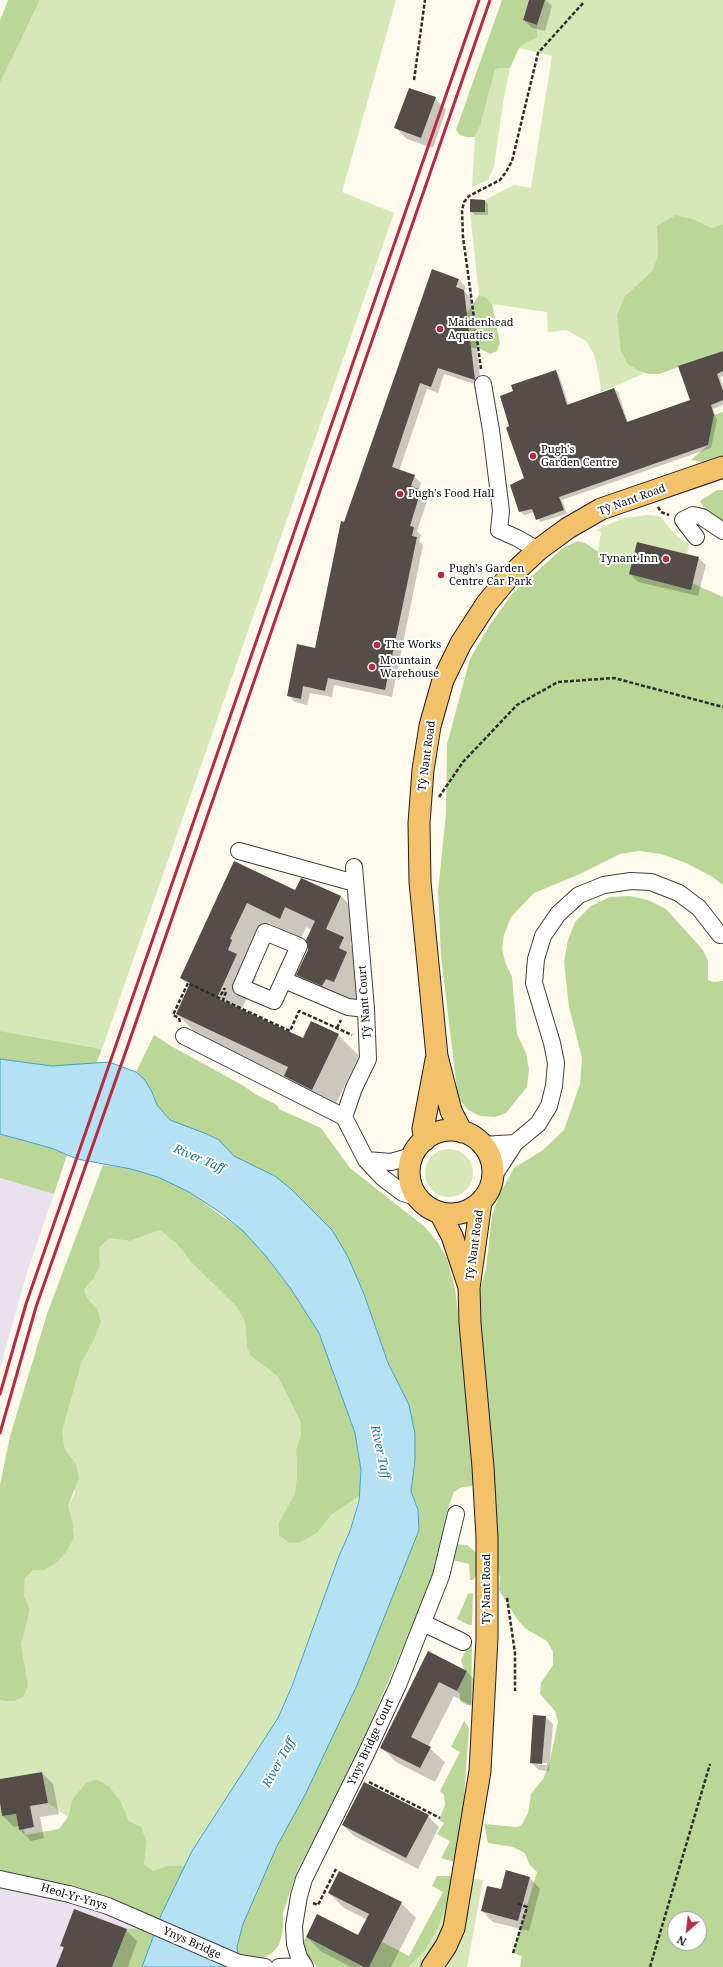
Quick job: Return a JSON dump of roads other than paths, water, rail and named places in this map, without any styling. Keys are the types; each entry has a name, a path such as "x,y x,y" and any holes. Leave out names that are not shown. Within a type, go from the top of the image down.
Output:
{"main road":[{"name":"Tŷ Nant Road","path":"462,1132 451,1111 437,1056 420,882 419,823 423,770 430,726 443,680 461,643 486,604 507,580 538,550 568,528 601,509 723,467"},
{"name":"Tŷ Nant Road","path":"425,1140 423,1129 437,1056"},
{"name":"Tŷ Nant Road","path":"416,1197 411,1185 408,1171 412,1156 419,1144 431,1135 448,1130 462,1132 476,1138 486,1148 492,1162 493,1177 489,1191 481,1202 469,1210 455,1214 440,1213"},
{"path":"416,1197 427,1207 440,1213"},
{"name":"Tŷ Nant Road","path":"432,1967 446,1946 454,1928 480,1771 487,1638 487,1538 483,1467 470,1323 470,1288 481,1202"},
{"name":"Tŷ Nant Road","path":"440,1213 452,1236 470,1288"},
{"name":"Tŷ Nant Road","path":"419,1967 444,1932 461,1889"}],"lane":[{"path":"483,384 491,430 500,503 499,530 538,550"},
{"path":"696,537 683,520 693,515 707,520 723,531"},
{"path":"239,851 355,883"},
{"name":"Tŷ Nant Court","path":"344,1117 354,1088 368,1059 366,1009 354,867"},
{"path":"493,1177 515,1143 538,1124 549,1106 554,1086 556,1063 552,1043 534,983 536,959 543,936 558,914 579,895 604,885 631,881 651,882 679,893 698,908 720,935"},
{"path":"265,932 299,946 284,980 274,1001 235,985 265,932"},
{"path":"284,980 348,1007 366,1009"},
{"path":"183,1031 344,1117 366,1160 383,1178 402,1193 416,1197"},
{"path":"482,1145 515,1143"},
{"path":"366,1160 391,1162 412,1156"},
{"name":"Ynys Bridge Court","path":"304,1967 295,1944 294,1926 299,1896 304,1879 356,1775 398,1685 423,1623 446,1558 456,1514"},
{"path":"423,1623 463,1642"},
{"name":"Heol-Yr-Ynys","path":"0,1879 69,1894 108,1906 146,1922"},
{"name":"Ynys Bridge","path":"146,1922 239,1963 265,1967"},
{"path":"279,1967 304,1967"}],"water":[{"name":"River Taff","path":"0,1059 52,1066 109,1062 136,1072 145,1080 157,1105 170,1120 219,1140 234,1156 275,1176 291,1189 332,1230 348,1257 364,1294 388,1363 409,1405 415,1434 415,1460 411,1491 418,1510 419,1530 358,1683 305,1795 277,1846 243,1924 237,1947 239,1963 236,1967 142,1967 162,1913 192,1851 278,1718 292,1686 339,1556 350,1531 359,1501 361,1470 355,1433 319,1333 291,1289 265,1255 243,1231 221,1213 189,1192 158,1177 131,1169 77,1159 51,1148 0,1134"}],"railway":[{"path":"0,1394 26,1304 479,0"},
{"path":"0,1433 36,1307 490,0"}],"place":[{"name":"Maidenhead Aquatics","path":"440,329"},
{"name":"Pugh's Garden Centre","path":"533,456"},
{"name":"Pugh's Food Hall","path":"400,494"},
{"name":"Tynant Inn","path":"666,559"},
{"name":"Pugh's Garden Centre Car Park","path":"441,575"},
{"name":"The Works","path":"377,645"},
{"name":"Mountain Warehouse","path":"372,667"}]}
